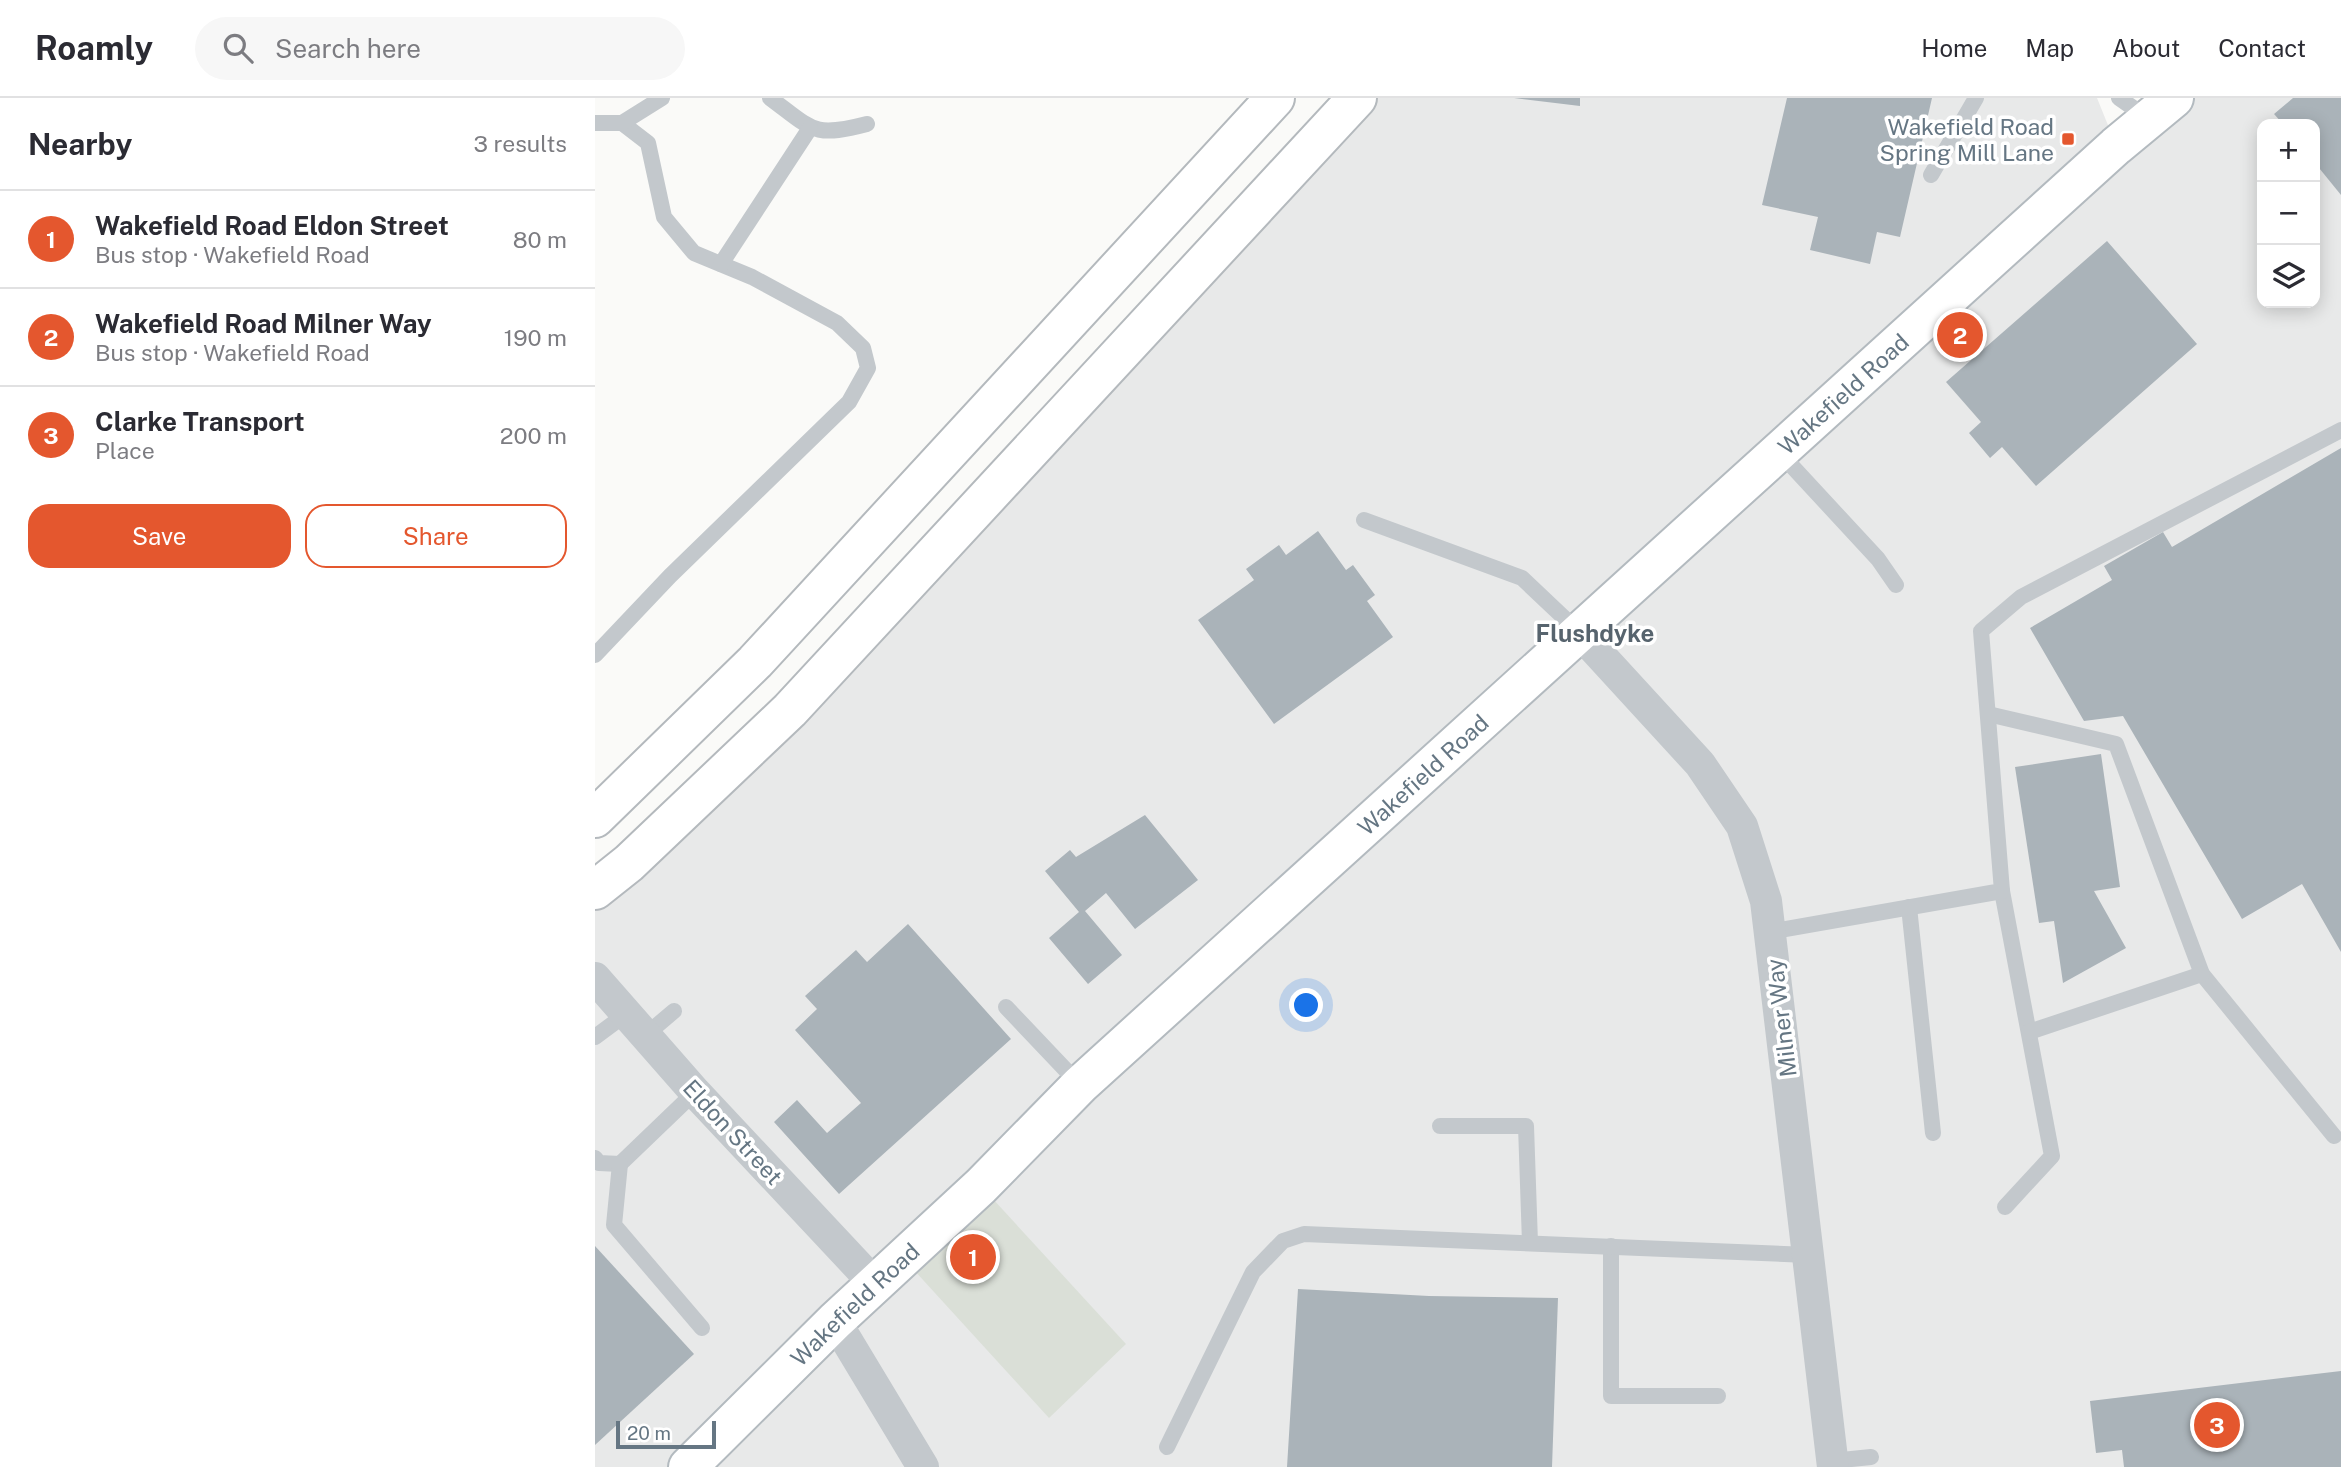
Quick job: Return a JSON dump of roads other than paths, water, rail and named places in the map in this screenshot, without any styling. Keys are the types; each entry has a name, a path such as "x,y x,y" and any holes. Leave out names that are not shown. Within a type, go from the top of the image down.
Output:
{"main road":[{"path":"595,818 755,662 1275,98"},
{"path":"595,890 629,863 790,710 1357,98"},
{"name":"Wakefield Road","path":"688,1467 835,1321 981,1186 1080,1086 1778,451 2147,105"}],"street":[{"name":"Milner Way","path":"1578,631 1700,764 1742,826 1766,901 1832,1464"},
{"name":"Eldon Street","path":"595,978 695,1092 874,1284"},
{"path":"835,1321 923,1467"}],"lane":[{"path":"595,123 622,123 662,98"},
{"path":"770,98 810,128 832,133 867,124"},
{"path":"1931,174 1976,98"},
{"path":"595,655 670,576 849,402 868,368 863,348 837,323 752,276 694,253 664,217 648,143 622,123"},
{"path":"721,264 810,128"},
{"path":"2005,1207 2052,1156 2002,891 1981,631 2021,597 2341,430"},
{"path":"1778,451 1878,559 1896,585"},
{"path":"1364,520 1522,578 1578,631"},
{"path":"1988,714 2116,744 2201,974 2334,1136"},
{"path":"1769,932 2002,891"},
{"path":"1909,907 1933,1133"},
{"path":"2028,1032 2201,974"},
{"path":"1006,1007 1080,1086"},
{"path":"595,1037 674,1011"},
{"path":"695,1092 620,1164 614,1225 702,1328"},
{"path":"1440,1126 1526,1126 1530,1243"},
{"path":"595,1158 599,1163 620,1164"},
{"path":"1167,1447 1253,1272 1283,1241 1304,1234 1808,1255"},
{"path":"1611,1247 1611,1396 1718,1396"},
{"path":"1832,1464 1871,1457"}],"place":[{"name":"Wakefield Road Spring Mill Lane","path":"2068,139"},
{"name":"Wakefield Road Milner Way","path":"1960,335"},
{"name":"Wakefield Road Eldon Street","path":"973,1257"},
{"name":"Clarke Transport","path":"2217,1425"}],"district":[{"name":"Flushdyke","path":"1595,633"}]}
